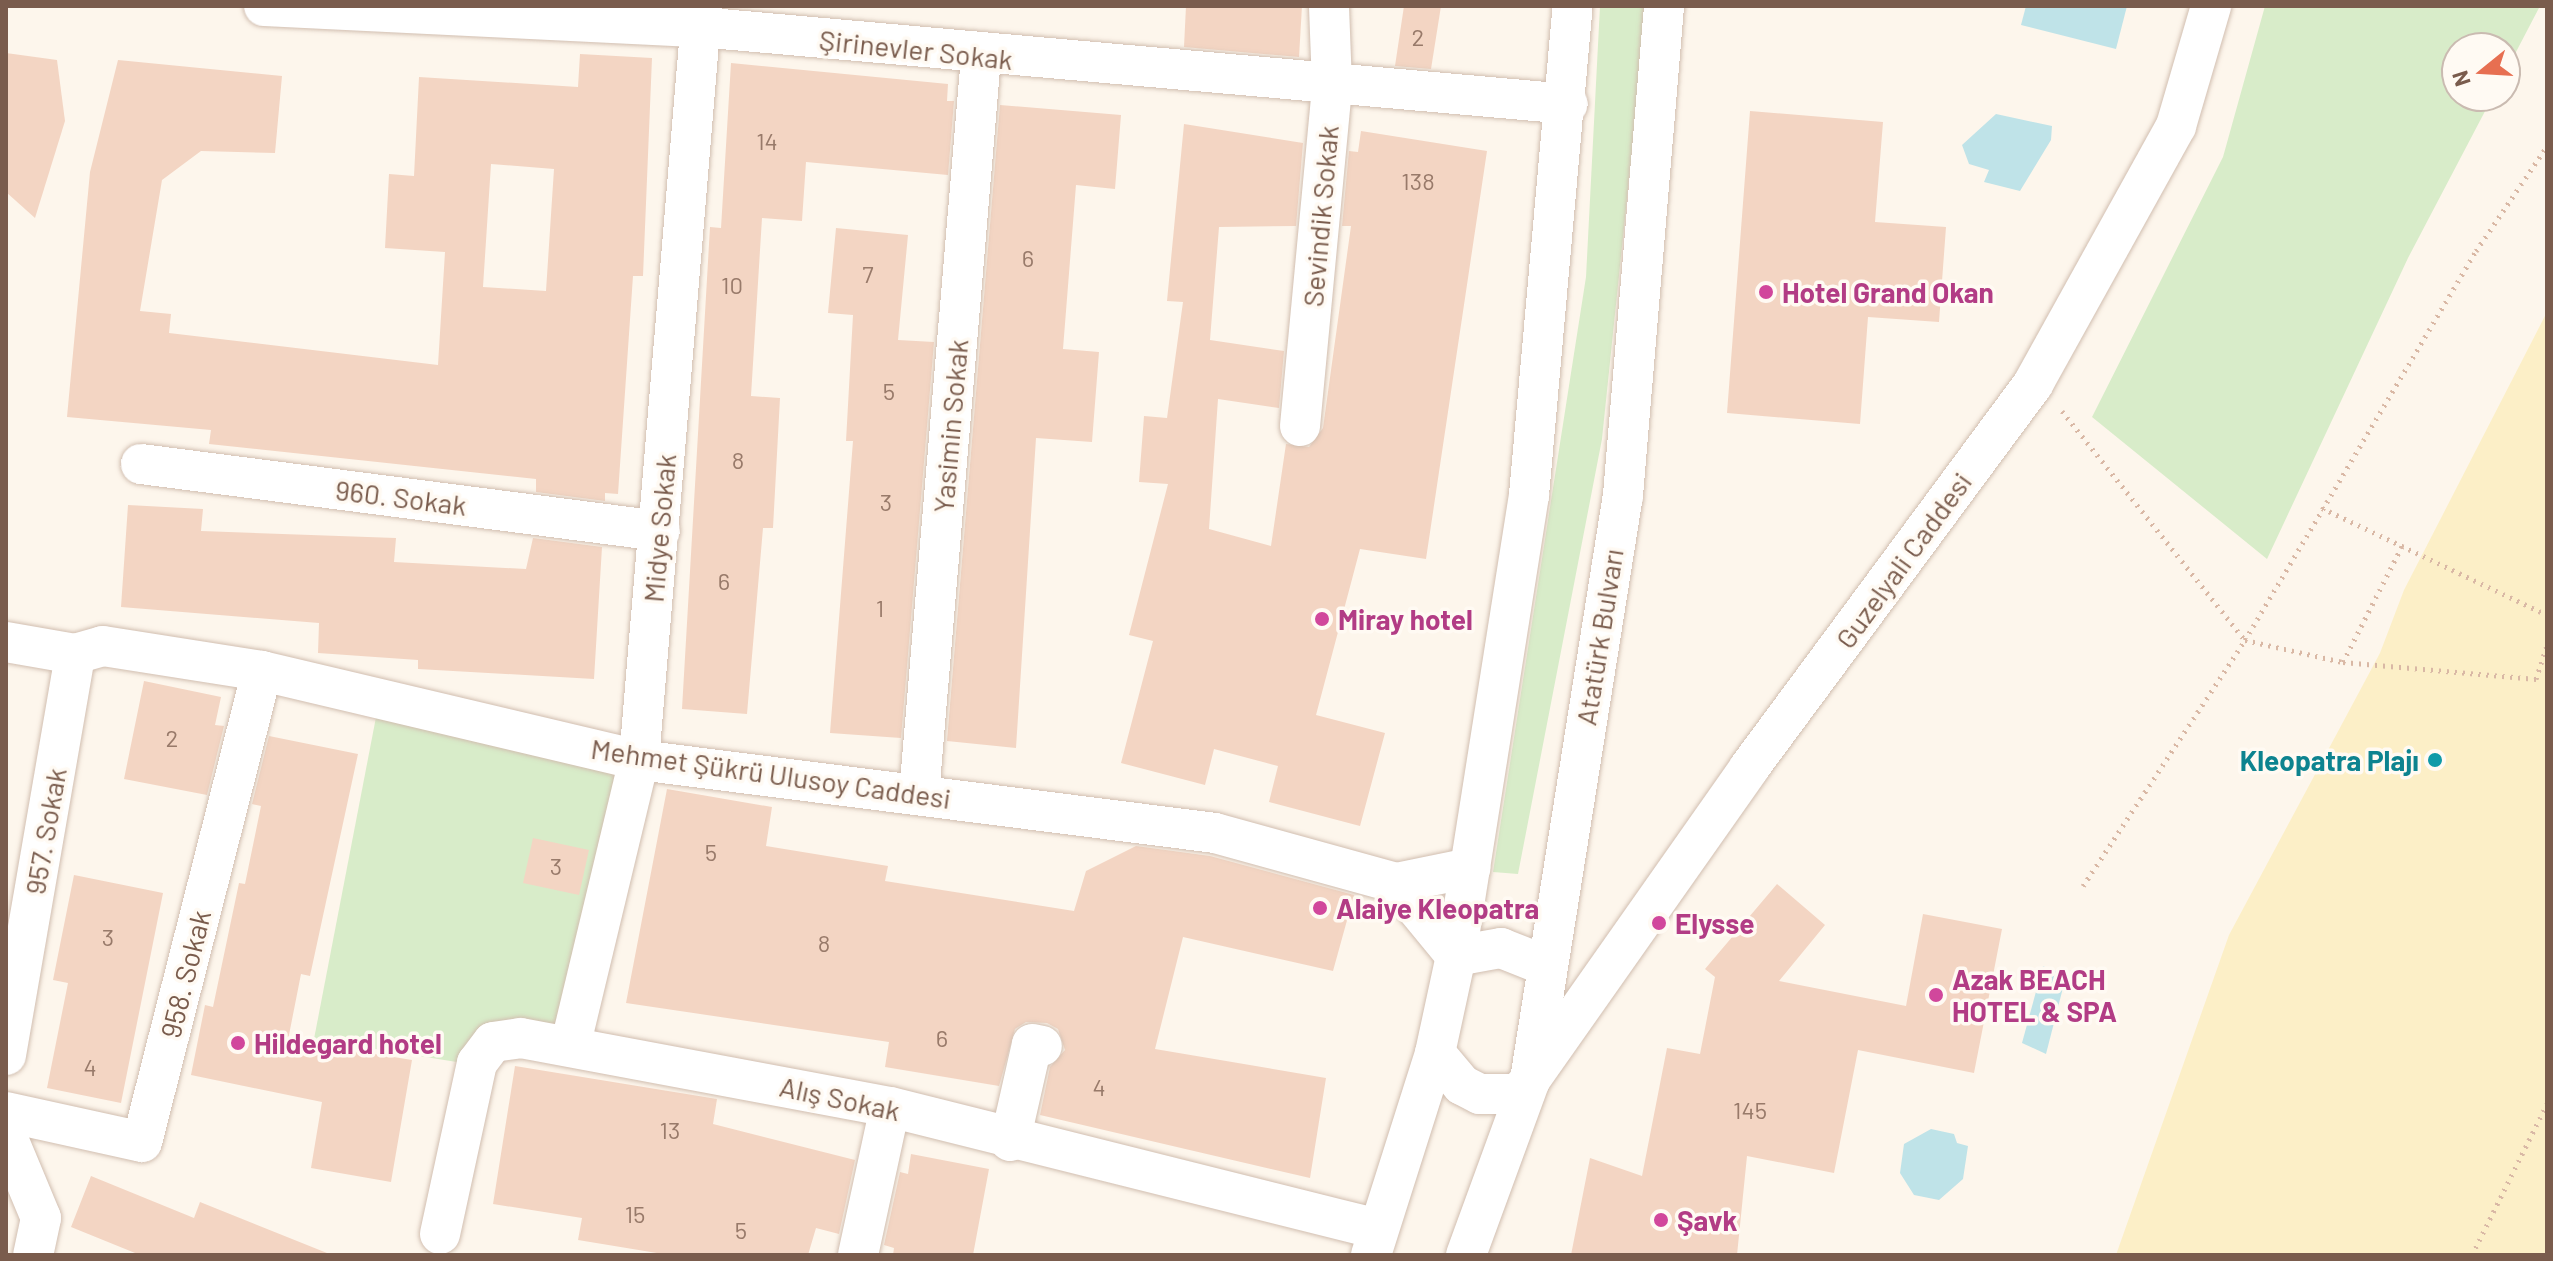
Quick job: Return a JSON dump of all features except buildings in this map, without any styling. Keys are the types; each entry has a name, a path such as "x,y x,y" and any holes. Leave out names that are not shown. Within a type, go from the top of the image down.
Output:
{"street":[{"name":"Şirinevler Sokak","path":"264,6 700,16 981,56 1568,104"},
{"name":"Sevindik Sokak","path":"1300,426 1332,85 1329,6"},
{"path":"1375,1242 1435,1053 1456,956 1529,495 1568,104 1573,6"},
{"name":"Atatürk Bulvarı","path":"1466,1255 1530,1080 1544,965 1623,495 1664,6"},
{"name":"Guzelyali Caddesi","path":"1530,1080 1749,768 2033,384 2176,126 2211,6"},
{"name":"Midye Sokak","path":"571,1043 639,760 700,16"},
{"name":"Yasimin Sokak","path":"919,795 981,56"},
{"name":"960. Sokak","path":"141,464 660,531"},
{"name":"Mehmet Şükrü Ulusoy Caddesi","path":"6,642 75,654 103,646 262,671 639,760 1215,833 1396,883 1470,868"},
{"name":"957. Sokak","path":"6,1055 75,654"},
{"name":"958. Sokak","path":"6,1112 142,1142 262,671"},
{"path":"1396,883 1456,956"},
{"path":"1456,956 1501,948 1544,965"},
{"name":"Alış Sokak","path":"440,1234 471,1081 482,1056 501,1038 571,1043 890,1107 1375,1242"},
{"path":"1010,1141 1032,1044 1042,1046"},
{"path":"1435,1053 1462,1085 1480,1094 1518,1094 1530,1080"},
{"path":"858,1255 890,1107"},
{"path":"6,1134 41,1218 33,1255"}],"path":[{"path":"2083,886 2245,640 2322,508 2547,146"},
{"path":"2033,384 2057,404 2245,640 2343,662 2536,679 2547,645"},
{"path":"2322,508 2547,615"},
{"path":"2343,662 2402,545"},
{"path":"2472,1255 2547,1104"}],"green space":[{"path":"1600,6 1647,6 1602,439 1518,874 1493,872 1586,277"},
{"path":"2265,6 2540,6 2521,42 2521,32 2441,32 2441,112 2485,112 2408,258 2267,559 2092,417 2223,157"},
{"path":"377,712 623,769 567,1037 469,1064 314,1039"}],"sand":[{"name":"Kleopatra Plajı","path":"2547,312 2547,1255 2116,1255 2229,935 2380,653 2404,590"}],"water":[{"path":"2026,6 2127,6 2116,49 2021,25"},
{"path":"1996,114 2052,126 2051,140 2020,191 1984,182 1989,170 1969,164 1962,145"},
{"path":"2043,966 2066,976 2046,1054 2022,1043"},
{"path":"1931,1129 1954,1134 1957,1143 1968,1146 1963,1179 1939,1200 1914,1195 1900,1173 1904,1144"}],"place":[{"name":"Hotel Grand Okan","path":"1766,292"},
{"name":"Miray hotel","path":"1322,619"},
{"name":"Kleopatra Plajı","path":"2435,760"},
{"name":"Alaiye Kleopatra","path":"1320,908"},
{"name":"Elysse","path":"1659,923"},
{"name":"Azak BEACH HOTEL & SPA","path":"1936,995"},
{"name":"Hildegard hotel","path":"238,1043"},
{"name":"Şavk","path":"1661,1220"}]}
